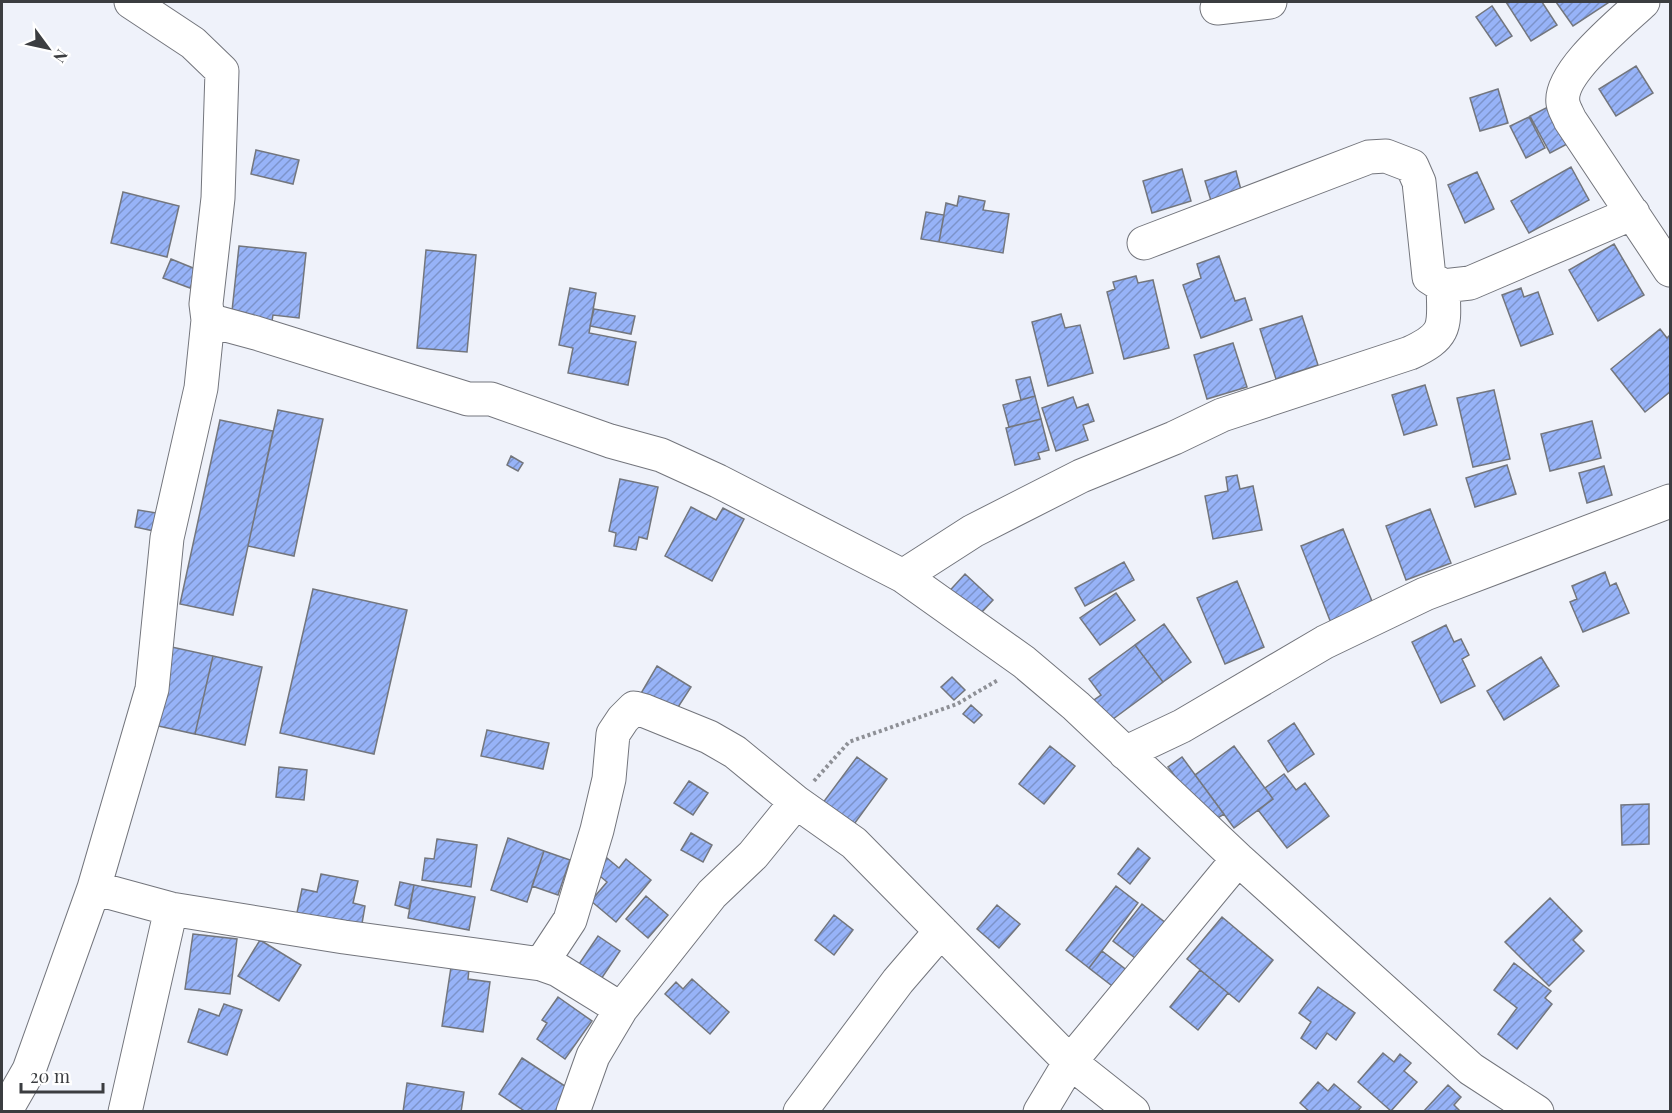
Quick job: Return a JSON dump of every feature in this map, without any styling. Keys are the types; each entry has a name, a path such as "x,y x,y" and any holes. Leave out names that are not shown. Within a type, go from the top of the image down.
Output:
{"street":[{"path":"5,1112 29,1070 94,888 152,688 167,538 201,388 208,320 206,304 218,198 222,71 193,43 131,2"},
{"path":"1217,8 1270,2"},
{"path":"1643,2 1582,61 1568,82 1562,101 1570,120 1651,225 1671,270"},
{"path":"1144,243 1316,179 1368,157 1386,156 1412,166 1419,183 1429,277 1443,286 1470,283 1651,225"},
{"path":"903,576 973,531 1081,476 1174,438 1222,415 1410,353 1432,343 1444,323 1443,286"},
{"path":"208,320 468,399 491,399 610,441 661,455 718,481 903,576 1024,662 1471,1069 1537,1112"},
{"path":"1125,753 1182,726 1325,642 1425,594 1671,501"},
{"path":"541,964 570,920 597,830 609,779 614,734 623,719 634,708 709,736 735,752 796,802 855,843 1070,1062 1133,1112"},
{"path":"573,1112 593,1056 621,1009 712,894 753,855 796,802"},
{"path":"1040,1112 1070,1062 1239,859"},
{"path":"94,888 171,909 344,937 541,964 558,970 621,1009"},
{"path":"125,1112 171,909"},
{"path":"800,1112 898,981 941,931"}],"path":[{"path":"796,802 849,742 957,704 984,690 1024,662"}],"building":[{"path":"1506,2 1542,2 1557,25 1531,41"},
{"path":"1556,2 1607,2 1608,3 1573,26"},
{"path":"1492,6 1512,36 1496,46 1476,17"},
{"path":"1636,66 1653,93 1616,116 1599,89"},
{"path":"1498,89 1508,123 1480,131 1470,98"},
{"path":"1552,105 1571,142 1550,153 1530,116"},
{"path":"1529,117 1545,148 1526,158 1510,126"},
{"path":"256,150 299,160 293,184 251,174"},
{"path":"1571,167 1589,200 1529,233 1511,201"},
{"path":"1182,169 1191,201 1152,213 1143,181"},
{"path":"1236,171 1245,205 1215,214 1205,181"},
{"path":"1477,172 1494,209 1465,223 1448,185"},
{"path":"123,192 179,206 167,257 111,243"},
{"path":"959,196 985,201 983,210 1009,214 1003,253 939,242 946,203 957,206"},
{"path":"926,212 944,215 939,242 921,239"},
{"path":"1614,244 1644,295 1598,321 1569,270"},
{"path":"239,246 306,253 299,318 273,315 272,321 246,318 246,313 232,311"},
{"path":"426,250 476,255 467,352 417,348"},
{"path":"1219,256 1235,301 1245,298 1252,320 1201,338 1183,285 1201,278 1197,264"},
{"path":"171,259 198,270 190,288 163,278"},
{"path":"1136,276 1138,283 1153,280 1169,348 1124,359 1107,292 1115,289 1113,282"},
{"path":"570,288 596,293 589,333 636,342 628,385 568,373 573,348 559,345"},
{"path":"1521,288 1524,297 1538,292 1553,334 1521,346 1502,295"},
{"path":"594,309 635,316 631,334 590,326"},
{"path":"1061,314 1065,328 1080,325 1093,373 1048,386 1032,322"},
{"path":"1302,316 1318,365 1276,379 1260,329"},
{"path":"1660,329 1667,338 1670,335 1670,392 1645,412 1611,369"},
{"path":"1233,343 1247,387 1207,399 1194,355"},
{"path":"1030,377 1035,396 1021,400 1016,380"},
{"path":"1425,385 1437,425 1404,435 1392,395"},
{"path":"1494,390 1510,459 1473,467 1457,398"},
{"path":"1035,396 1041,419 1009,427 1003,405"},
{"path":"1073,397 1077,408 1088,404 1094,421 1083,425 1088,440 1056,451 1042,408"},
{"path":"278,410 323,419 294,556 248,546"},
{"path":"1041,419 1049,450 1038,453 1040,459 1015,465 1006,428"},
{"path":"220,420 273,431 233,615 180,604"},
{"path":"1592,421 1601,458 1550,471 1541,434"},
{"path":"511,456 523,463 518,471 507,465"},
{"path":"1507,465 1516,494 1475,507 1466,478"},
{"path":"1604,466 1612,495 1587,503 1579,473"},
{"path":"1237,475 1240,489 1253,486 1262,530 1213,539 1205,496 1228,491 1226,477"},
{"path":"620,479 658,487 647,539 639,537 636,550 614,546 616,533 609,531"},
{"path":"691,507 716,520 723,508 744,519 712,581 665,556"},
{"path":"1430,509 1451,563 1406,580 1386,526"},
{"path":"138,510 157,513 154,531 135,527"},
{"path":"1343,529 1374,606 1331,623 1301,546"},
{"path":"1124,562 1134,580 1085,606 1075,588"},
{"path":"1605,572 1610,586 1616,583 1629,613 1583,632 1570,602 1577,599 1572,586"},
{"path":"965,574 993,600 971,624 943,598"},
{"path":"1237,581 1264,647 1225,664 1197,598"},
{"path":"313,589 407,610 374,754 280,733"},
{"path":"1116,593 1135,620 1100,645 1080,618"},
{"path":"1164,624 1191,662 1163,682 1135,645"},
{"path":"1446,625 1454,642 1461,639 1469,655 1462,659 1475,686 1441,703 1412,642"},
{"path":"1135,645 1163,682 1109,722 1094,700 1101,695 1089,679"},
{"path":"167,646 213,656 195,734 149,724"},
{"path":"213,656 262,667 245,745 195,734"},
{"path":"1541,657 1559,686 1504,720 1487,691"},
{"path":"657,666 691,687 673,715 640,695"},
{"path":"952,677 965,690 954,700 941,687"},
{"path":"971,705 982,715 974,723 963,714"},
{"path":"1294,723 1314,754 1288,772 1268,741"},
{"path":"487,730 549,743 543,769 481,756"},
{"path":"1050,746 1075,766 1044,804 1019,784"},
{"path":"1234,746 1273,799 1234,828 1195,775"},
{"path":"857,757 887,779 852,827 822,804"},
{"path":"1182,757 1224,814 1210,823 1168,767"},
{"path":"279,767 307,770 304,800 276,797"},
{"path":"1284,774 1296,790 1305,783 1329,816 1287,848 1258,810 1273,799 1265,788"},
{"path":"689,781 708,793 693,815 674,803"},
{"path":"1649,804 1649,844 1622,845 1621,805"},
{"path":"691,833 712,845 703,862 681,850"},
{"path":"508,838 544,851 527,902 491,890"},
{"path":"437,839 477,845 471,887 422,880 425,858 434,859"},
{"path":"1138,848 1150,858 1130,884 1118,874"},
{"path":"544,851 570,860 558,895 532,886"},
{"path":"607,858 619,868 626,859 651,880 616,922 591,901 607,882 595,872"},
{"path":"321,874 358,881 353,903 365,906 360,935 295,922 302,889 317,892"},
{"path":"400,882 414,885 409,909 395,905"},
{"path":"414,885 475,897 469,930 408,918"},
{"path":"1116,886 1138,903 1089,968 1066,950"},
{"path":"646,896 668,915 648,938 626,919"},
{"path":"1550,898 1582,931 1573,940 1584,951 1549,986 1505,942"},
{"path":"1142,904 1167,924 1139,961 1113,941"},
{"path":"997,905 1020,924 999,948 977,929"},
{"path":"834,915 853,930 834,955 815,940"},
{"path":"1222,917 1273,960 1239,1002 1187,959"},
{"path":"193,934 237,939 230,994 185,989"},
{"path":"598,936 620,951 595,988 573,973"},
{"path":"260,940 301,965 279,1001 238,976"},
{"path":"1102,951 1133,975 1120,992 1089,968"},
{"path":"1514,963 1551,991 1545,998 1552,1004 1517,1049 1498,1034 1517,1008 1494,990"},
{"path":"451,967 469,969 468,979 490,982 483,1032 442,1026"},
{"path":"1200,970 1228,993 1198,1030 1170,1007"},
{"path":"692,979 729,1012 710,1034 665,994 676,982 683,989"},
{"path":"1318,987 1355,1013 1336,1040 1327,1033 1316,1049 1301,1038 1311,1022 1299,1013"},
{"path":"558,997 592,1021 565,1059 537,1039 547,1023 542,1020"},
{"path":"224,1004 242,1010 227,1055 188,1042 199,1009 219,1016"},
{"path":"1383,1053 1394,1062 1400,1054 1411,1063 1404,1071 1417,1082 1391,1111 1358,1082"},
{"path":"522,1058 571,1090 557,1112 526,1112 499,1094"},
{"path":"1318,1082 1328,1091 1334,1084 1361,1107 1357,1112 1310,1112 1300,1103"},
{"path":"407,1083 464,1092 461,1112 403,1112"},
{"path":"1448,1085 1461,1097 1454,1105 1461,1112 1423,1112"}]}
